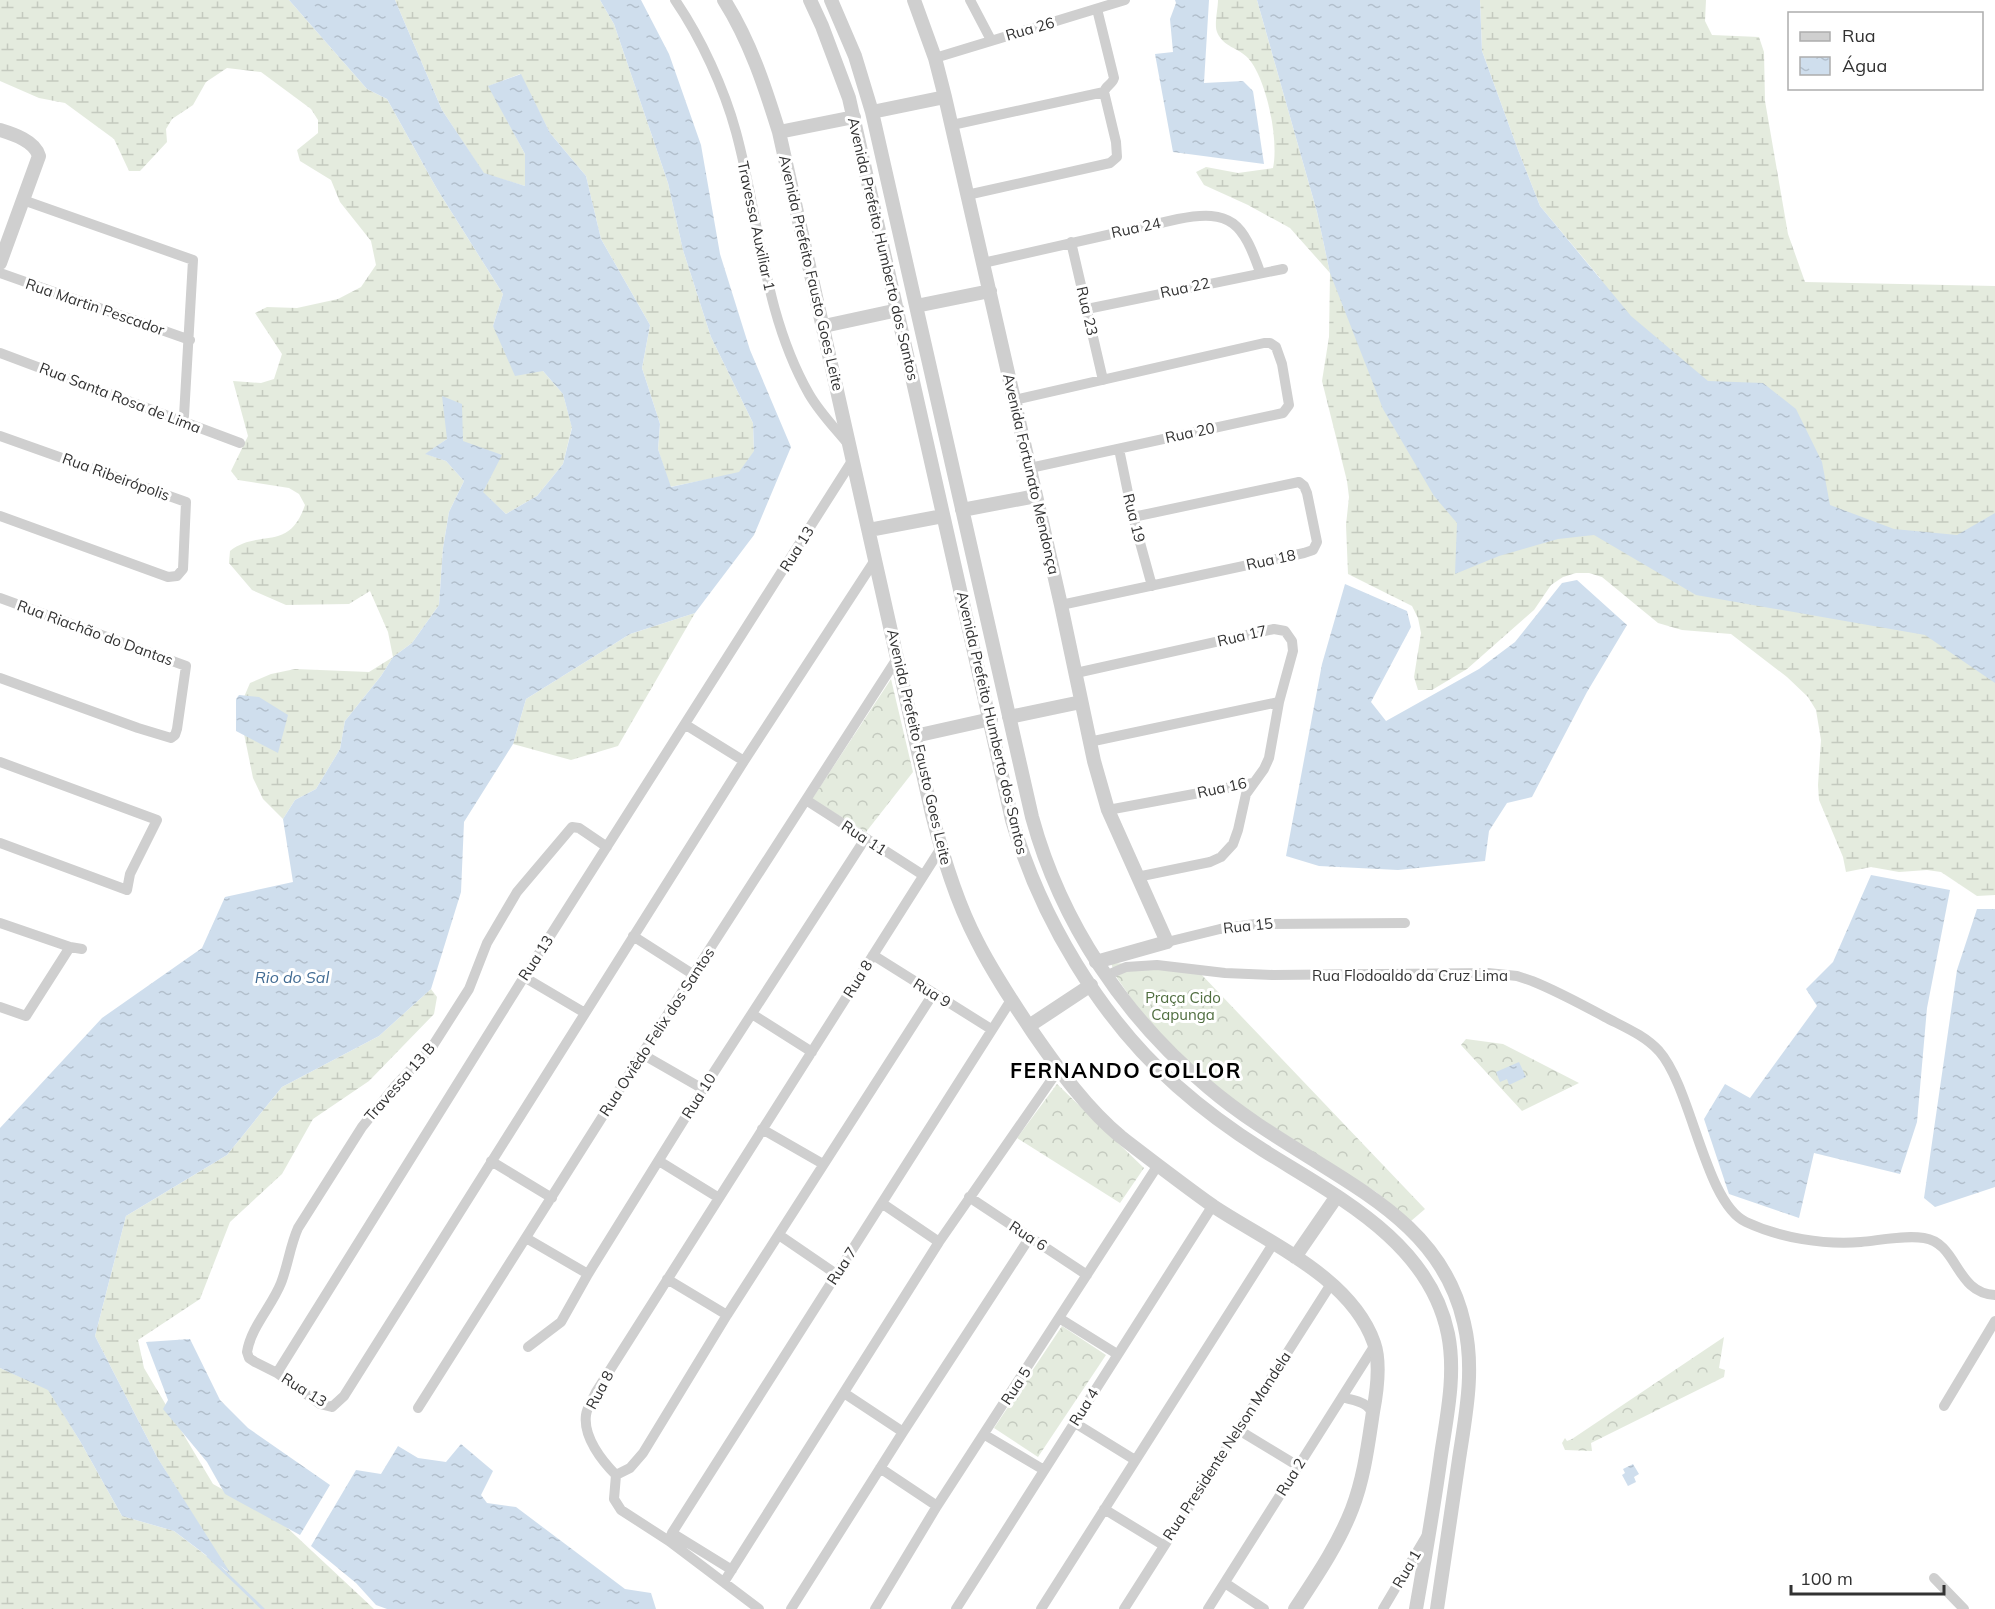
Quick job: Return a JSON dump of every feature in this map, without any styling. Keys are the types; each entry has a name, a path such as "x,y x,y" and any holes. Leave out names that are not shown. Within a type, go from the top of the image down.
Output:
{"street":[{"name":"Travessa Auxiliar 1","path":"675,0 708,60 735,130 767,280 792,360 816,405 849,445"},
{"name":"Avenida Prefeito Fausto Goes Leite","path":"724,0 764,83 779,132 940,848 958,900 975,938 1011,1000 1059,1069 1104,1121 1158,1165 1213,1205 1295,1257 1331,1284 1354,1308 1375,1345 1377,1384 1373,1415 1368,1447 1353,1507 1335,1546 1295,1609"},
{"name":"Avenida Prefeito Humberto dos Santos","path":"810,0 844,82 854,117 1012,820 1042,900 1091,985 1123,1029 1159,1068 1183,1091 1226,1125 1337,1196 1380,1228 1404,1249 1426,1278 1442,1312 1451,1352 1451,1376 1430,1529 1416,1609"},
{"name":"Avenida Prefeito Humberto dos Santos","path":"831,0 855,56 872,112 1039,844 1068,913 1096,962 1146,1026 1207,1086 1268,1131 1379,1202 1402,1220 1438,1261 1451,1285 1464,1322 1470,1365 1469,1392 1437,1609"},
{"name":"Avenida Fortunato Mendonça","path":"914,0 935,58 952,125 1061,605 1089,742 1108,810 1167,942"},
{"path":"970,0 991,40"},
{"name":"Rua 26","path":"935,58 1125,0"},
{"path":"967,195 1112,162 1117,150 1104,92 1114,78 1097,9"},
{"path":"952,125 1104,92"},
{"path":"872,112 945,97"},
{"path":"779,132 854,117"},
{"path":"0,130 26,141 38,152 38,161 23,200 6,225 0,263"},
{"path":"23,200 193,260 184,416 180,421"},
{"name":"Rua 24","path":"983,263 1184,217 1211,215 1229,221 1240,229 1251,246 1260,272"},
{"name":"Rua 23","path":"1071,242 1103,380"},
{"name":"Rua 22","path":"1087,309 1283,269"},
{"name":"Rua Martin Pescador","path":"0,273 190,340"},
{"path":"916,306 990,291"},
{"path":"824,326 898,310"},
{"name":"Rua 20","path":"1030,468 1283,413 1288,408 1282,364 1277,348 1266,343 1103,380"},
{"name":"Rua Santa Rosa de Lima","path":"0,353 240,443"},
{"path":"1014,400 1103,380"},
{"name":"Rua Ribeirópolis","path":"0,436 186,502 183,569 178,575 168,577 0,516"},
{"name":"Rua 19","path":"1119,448 1133,517 1152,586"},
{"name":"Rua 13","path":"852,461 524,977 277,1373 323,1406 332,1407 339,1402 744,761 875,560"},
{"name":"Rua 18","path":"1061,605 1312,551 1317,542 1307,493 1300,483 1293,482 1133,517"},
{"path":"962,510 1036,496"},
{"path":"869,530 943,516"},
{"name":"Rua Riachão do Dantas","path":"0,598 186,666 176,732 171,738 0,678"},
{"name":"Rua 17","path":"1076,673 1279,629 1290,637 1294,647 1279,702"},
{"name":"Rua Oviêdo Felix dos Santos","path":"418,1408 642,1054 898,657"},
{"path":"1009,717 1081,702"},
{"path":"1089,742 1279,702"},
{"name":"Rua 16","path":"1108,810 1253,783 1266,764 1279,702"},
{"path":"915,736 991,719"},
{"path":"686,725 744,761"},
{"path":"0,762 158,820 130,873 127,890 0,843"},
{"path":"1137,878 1210,862 1221,857 1233,844 1246,794 1253,783"},
{"name":"Rua 11","path":"806,800 923,875"},
{"name":"Travessa 13 B","path":"277,1373 252,1360 247,1354 247,1348 282,1282 291,1243 298,1228 326,1180 362,1127 396,1085 432,1047 469,988 487,943 526,879 572,827 579,828 608,848"},
{"name":"Rua 10","path":"528,1347 561,1322 588,1274 703,1089 865,839"},
{"path":"1020,845 1039,844"},
{"name":"Rua 8","path":"616,1475 604,1462 587,1426 587,1412 596,1392 940,848"},
{"path":"0,923 82,949"},
{"name":"Rua 15","path":"1096,962 1220,929 1255,924 1405,924"},
{"path":"633,936 694,975"},
{"path":"0,1007 26,1016 70,947"},
{"name":"Rua 9","path":"873,956 991,1029"},
{"name":"Rua Flodoaldo da Cruz Lima","path":"1106,976 1126,967 1157,964 1225,973 1273,975 1488,973 1517,976 1532,981 1633,1030 1658,1050 1675,1080 1723,1199 1737,1217 1755,1226 1778,1233 1832,1242 1929,1239 1943,1249 1971,1287 1979,1292 1995,1295"},
{"path":"524,977 585,1013"},
{"path":"1029,1026 1091,985"},
{"path":"732,1570 618,1506 614,1496 616,1475 630,1468 643,1453 727,1315 933,994"},
{"name":"Rua 7","path":"671,1537 1011,1000"},
{"path":"752,1014 812,1052"},
{"path":"642,1054 703,1089"},
{"path":"724,1582 939,1242 1059,1069"},
{"path":"762,1130 823,1164"},
{"path":"491,1161 552,1198"},
{"path":"659,1161 719,1198"},
{"name":"Rua 5","path":"875,1609 937,1506 1158,1165"},
{"path":"1295,1257 1337,1196"},
{"name":"Rua 6","path":"969,1197 1087,1275"},
{"path":"883,1204 939,1242"},
{"name":"Rua 4","path":"956,1609 1213,1205"},
{"path":"779,1235 836,1274"},
{"path":"791,1609 1030,1237"},
{"path":"526,1238 588,1274"},
{"path":"1041,1609 1273,1244"},
{"path":"667,1280 727,1315"},
{"name":"Rua Presidente Nelson Mandela","path":"1124,1609 1331,1284"},
{"path":"1059,1318 1117,1354"},
{"path":"1944,1406 1995,1321"},
{"name":"Rua 2","path":"1208,1609 1375,1345"},
{"path":"844,1393 903,1432"},
{"path":"1342,1397 1366,1403 1373,1415"},
{"path":"1075,1423 1134,1460"},
{"path":"1237,1429 1298,1466"},
{"path":"985,1435 1044,1470"},
{"path":"880,1468 937,1506"},
{"path":"1436,1488 1455,1490"},
{"path":"1104,1509 1163,1545"},
{"name":"Rua 1","path":"1383,1609 1430,1529"},
{"path":"671,1537 759,1609"},
{"path":"1934,1578 1964,1609"},
{"path":"1225,1583 1264,1609"}],"green space":[{"path":"0,0 289,0 367,89 387,99 437,189 503,294 493,326 543,371 563,394 572,427 563,464 537,496 506,514 483,493 462,441 462,404 447,439 426,454 446,461 464,481 449,512 443,548 439,605 412,643 393,657 388,632 370,591 349,604 286,605 252,590 229,563 230,551 241,544 282,535 291,529 305,505 299,494 289,488 238,480 231,471 248,436 233,381 261,383 274,379 282,354 255,313 267,307 297,308 338,299 361,287 376,265 371,241 340,202 331,180 300,161 297,150 318,133 318,120 311,109 261,72 227,68 206,82 193,105 172,119 166,129 167,142 140,171 129,171 114,139 65,103 39,98 0,81"},
{"path":"395,0 600,0 614,24 668,183 683,250 711,337 753,423 754,452 739,473 670,487 658,449 660,424 642,368 650,325 601,239 586,176 550,133 520,74 489,86 525,154 525,186 484,174 442,110"},
{"path":"1218,0 1257,0 1317,212 1330,273 1290,228 1204,185 1196,172 1206,167 1238,173 1273,168 1273,127 1266,95 1261,80 1248,58 1223,41 1217,32"},
{"path":"1480,0 1706,0 1705,21 1712,35 1759,37 1764,52 1765,101 1788,234 1805,282 1995,286 1995,895 1977,896 1941,872 1927,870 1899,872 1871,867 1846,872 1843,857 1819,800 1821,740 1816,710 1808,697 1787,677 1731,634 1682,630 1658,623 1602,577 1589,573 1576,573 1563,577 1551,585 1534,610 1467,669 1432,690 1418,690 1414,677 1421,633 1418,618 1412,606 1348,574 1346,525 1349,497 1347,481 1322,381 1329,337 1330,273 1600,278 1540,206 1482,51"},
{"path":"695,613 618,746 571,760 513,744 526,699 630,634"},
{"path":"393,657 345,721 340,749 316,789 295,800 283,819 263,799 253,778 240,714 241,704 250,683 271,674 295,669 369,672"},
{"path":"891,679 913,772 866,832 812,799"},
{"name":"Praça Cido Capunga","path":"1111,963 1162,965 1200,973 1425,1209 1411,1221 1376,1192 1210,1084 1144,1017 1115,975"},
{"path":"431,989 437,997 434,1014 369,1081 313,1119 282,1174 230,1222 200,1299 138,1340 144,1368 213,1484 281,1522 374,1609 0,1609 0,1368 48,1389 122,1516 174,1531 229,1573 157,1457 95,1336 126,1216 227,1155 282,1087 379,1036"},
{"path":"1466,1039 1503,1044 1579,1083 1522,1111 1461,1045"},
{"path":"1057,1084 1144,1168 1120,1203 1017,1138"},
{"path":"1062,1326 1106,1355 1038,1457 994,1428"},
{"path":"1724,1337 1719,1368 1725,1370 1724,1377 1591,1443 1592,1451 1565,1450 1562,1443 1565,1438 1567,1441 1572,1439"}],"water":[{"name":"Rio do Sal","path":"289,0 395,0 442,110 484,173 525,186 525,154 488,86 521,74 550,133 586,176 601,239 650,325 642,368 660,424 658,449 671,487 739,472 754,451 753,423 711,337 683,250 668,183 614,24 600,0 641,0 669,54 701,145 720,254 750,350 791,447 754,535 695,613 630,634 526,699 513,744 464,822 461,892 431,989 379,1036 282,1087 227,1155 126,1216 95,1336 157,1457 231,1574 174,1531 122,1516 48,1390 0,1368 0,1128 102,1018 202,948 225,897 293,882 283,819 295,800 316,789 340,749 345,721 393,657 412,643 439,605 443,548 449,512 464,481 446,461 425,454 447,439 442,396 462,404 463,441 502,455 483,492 506,514 537,496 563,464 572,428 563,394 543,371 515,376 493,326 503,294 437,189 387,99 367,89"},
{"path":"1175,0 1209,0 1204,83 1243,81 1253,91 1264,164 1173,152 1155,54 1173,52 1170,19"},
{"path":"1257,0 1480,0 1482,51 1540,206 1631,316 1708,381 1763,383 1796,409 1822,462 1830,505 1894,529 1957,535 1995,513 1995,683 1925,635 1696,595 1594,535 1558,539 1499,556 1455,574 1457,523 1434,496 1383,409 1330,273 1317,212"},
{"path":"1577,580 1627,625 1587,692 1532,797 1507,803 1489,831 1485,861 1398,870 1319,866 1286,856 1322,664 1345,584 1407,611 1411,627 1371,702 1386,721 1479,669 1515,642 1562,583"},
{"path":"239,695 259,697 288,715 278,753 236,731 236,699"},
{"path":"1871,875 1950,890 1927,1008 1917,1122 1900,1174 1814,1153 1799,1218 1729,1194 1704,1119 1725,1084 1750,1098 1817,1006 1806,989 1833,962"},
{"path":"1977,909 1995,909 1995,1187 1935,1207 1924,1198 1957,970"},
{"path":"1519,1062 1526,1077 1509,1085 1507,1079 1500,1082 1496,1072"},
{"path":"190,1339 220,1400 248,1428 330,1485 300,1535 225,1494 207,1462 163,1409 168,1400 146,1342"},
{"path":"461,1444 493,1471 481,1495 487,1503 516,1507 625,1589 651,1593 656,1609 387,1609 376,1605 356,1583 311,1546 356,1470 381,1474 398,1446 418,1458 446,1462"},
{"path":"1633,1464 1639,1474 1634,1477 1636,1482 1628,1486 1622,1475 1625,1473 1623,1469"}],"waterway":[{"path":"208,1556 263,1609"}],"district":[{"name":"FERNANDO COLLOR","path":"1126,1071"}]}
